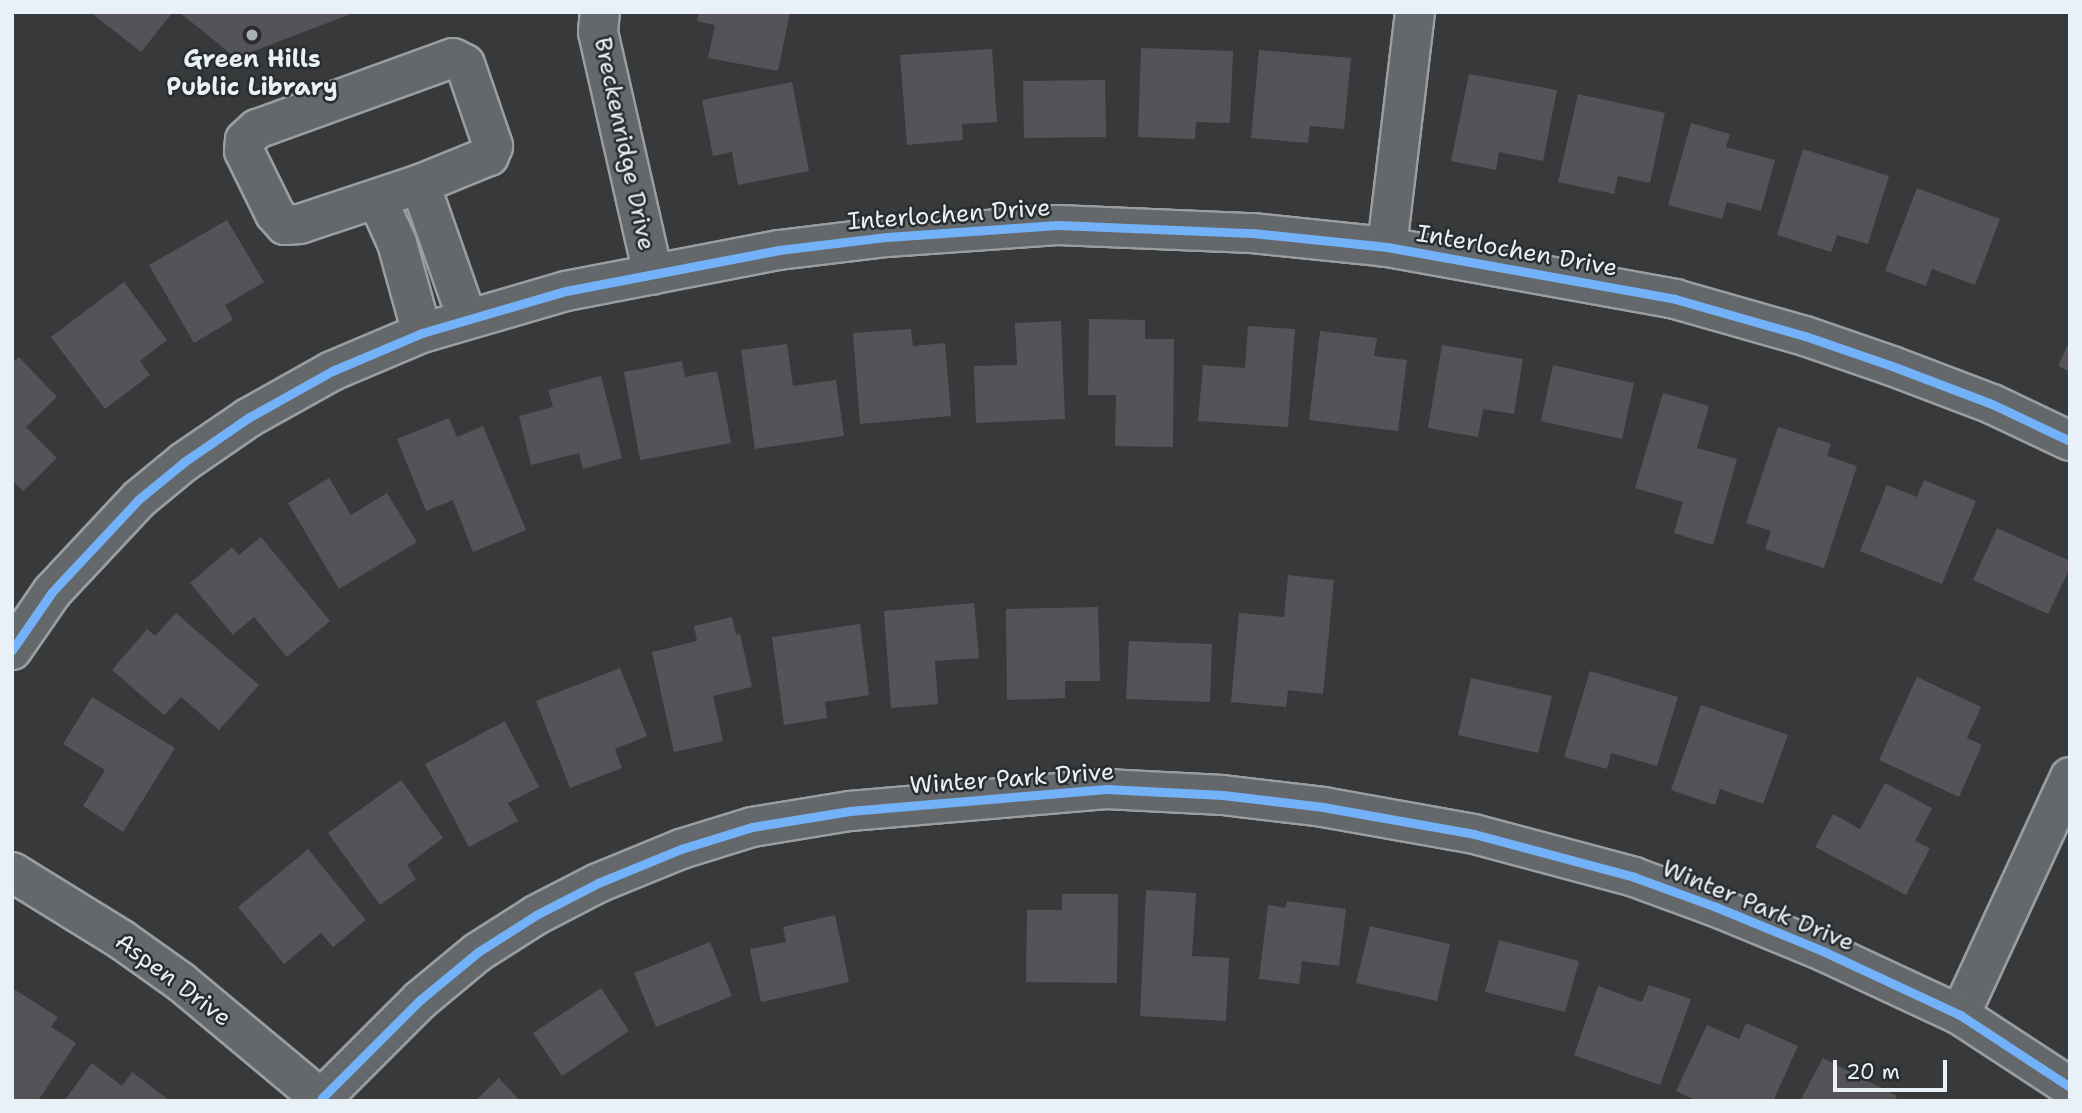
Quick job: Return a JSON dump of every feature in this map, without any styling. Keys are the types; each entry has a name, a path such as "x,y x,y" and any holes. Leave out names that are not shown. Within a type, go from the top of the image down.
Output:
{"street":[{"name":"Breckenridge Drive","path":"600,12 598,32 653,275"},
{"path":"1387,247 1415,12"},
{"path":"453,58 465,64 471,73 493,146 489,156 421,184 300,224 285,225 275,214 244,151 245,140 257,129 453,58"},
{"path":"421,184 467,318"},
{"path":"377,199 397,243 422,332"},
{"name":"Interlochen Drive","path":"12,650 52,592 139,499 184,462 248,418 332,371 422,332 566,291 779,250 887,237 1058,225 1252,233 1387,247 1675,299 1892,366 1992,404 2070,440"},
{"path":"1960,1015 2070,777"},
{"name":"Winter Park Drive","path":"323,1099 420,1000 478,952 573,895 681,849 752,827 850,811 1106,789 1223,795 1323,807 1474,834 1634,877 1716,906 1960,1015 2070,1087"},
{"name":"Aspen Drive","path":"12,872 122,940 181,982 323,1099"}],"building":[{"name":"Green Hills Public Library","path":"90,12 173,12 141,52"},
{"name":"Green Hills Public Library","path":"179,12 356,12 236,58"},
{"path":"699,12 790,12 778,71 708,58 715,25 697,21"},
{"path":"1141,48 1233,51 1230,123 1196,122 1195,139 1138,137"},
{"path":"992,49 997,122 962,124 963,140 907,145 900,55"},
{"path":"1259,50 1351,58 1344,129 1310,126 1308,143 1251,138"},
{"path":"1469,74 1557,90 1543,161 1499,152 1496,170 1451,161"},
{"path":"1105,80 1106,137 1024,138 1023,81"},
{"path":"792,82 809,171 738,185 732,152 713,156 702,100"},
{"path":"1578,94 1665,113 1650,183 1618,176 1614,194 1558,182"},
{"path":"1691,123 1730,134 1726,147 1775,160 1761,211 1727,202 1722,219 1668,205"},
{"path":"1803,149 1889,176 1868,244 1837,235 1831,252 1777,235"},
{"path":"1917,188 2000,219 1975,285 1932,269 1926,286 1885,271"},
{"path":"227,220 264,282 225,305 233,320 194,343 149,265"},
{"path":"124,282 167,340 140,361 150,375 105,409 51,337"},
{"path":"1089,319 1145,320 1145,339 1174,339 1173,447 1115,446 1116,395 1088,395"},
{"path":"1061,321 1065,419 976,423 974,366 1017,365 1015,323"},
{"path":"1248,326 1295,329 1288,427 1198,421 1203,365 1245,368"},
{"path":"911,329 913,346 945,343 951,416 860,424 853,333"},
{"path":"1320,331 1377,338 1374,356 1407,360 1398,431 1309,420"},
{"path":"2070,340 2070,372 2058,366"},
{"path":"787,344 793,386 836,380 844,436 755,449 741,350"},
{"path":"1442,345 1523,359 1514,414 1483,409 1478,437 1428,428"},
{"path":"19,357 57,397 26,427 57,458 23,491 12,480 12,363"},
{"path":"682,361 685,377 717,371 731,443 640,460 624,372"},
{"path":"1553,365 1634,383 1622,439 1541,421"},
{"path":"601,376 622,458 583,469 579,453 531,465 519,416 553,407 548,390"},
{"path":"1663,393 1709,406 1697,448 1737,459 1713,545 1674,533 1683,502 1635,488"},
{"path":"449,418 457,437 483,426 526,530 473,552 453,500 426,511 397,439"},
{"path":"1778,427 1831,444 1827,456 1857,466 1824,568 1765,549 1771,531 1746,523"},
{"path":"329,478 351,515 387,493 417,542 339,589 288,503"},
{"path":"1924,480 1976,501 1942,584 1860,551 1887,485 1917,497"},
{"path":"1997,528 2070,561 2070,568 2048,614 1973,580"},
{"path":"261,537 330,621 287,657 254,617 233,635 190,583 232,547 239,555"},
{"path":"1288,575 1334,580 1323,694 1288,690 1286,707 1231,702 1239,613 1284,617"},
{"path":"974,603 979,658 935,661 938,704 891,708 884,611"},
{"path":"1098,607 1100,681 1065,681 1065,698 1007,700 1006,609"},
{"path":"176,613 259,685 219,730 181,697 164,715 112,670 147,629 155,636"},
{"path":"732,617 736,635 740,634 752,687 713,696 723,741 674,752 652,652 697,641 694,626"},
{"path":"860,624 869,695 825,702 827,718 784,725 772,637"},
{"path":"1129,641 1212,644 1210,702 1126,699"},
{"path":"620,668 647,736 615,749 622,768 570,788 536,701"},
{"path":"1590,671 1678,697 1657,766 1611,753 1607,769 1564,757"},
{"path":"1917,677 1981,707 1967,738 1982,745 1959,797 1879,760"},
{"path":"1471,678 1552,696 1538,753 1458,735"},
{"path":"92,697 175,748 123,832 83,806 105,770 63,744"},
{"path":"1701,705 1788,735 1763,804 1720,789 1715,805 1671,790"},
{"path":"505,721 539,787 508,803 518,821 469,847 425,764"},
{"path":"401,780 443,838 407,865 416,879 380,905 328,833"},
{"path":"1885,783 1932,808 1915,841 1930,848 1906,895 1815,847 1833,814 1860,829"},
{"path":"308,849 366,920 333,947 321,933 284,964 238,907"},
{"path":"1146,890 1196,893 1192,956 1229,958 1226,1021 1140,1016"},
{"path":"1062,894 1118,894 1117,983 1026,982 1027,910 1062,910"},
{"path":"1287,901 1346,909 1339,966 1302,961 1299,984 1259,979 1268,905 1285,908"},
{"path":"835,915 849,982 761,1002 750,949 786,942 783,927"},
{"path":"1370,926 1450,944 1437,1001 1356,983"},
{"path":"1499,940 1579,961 1565,1012 1485,992"},
{"path":"710,942 732,996 656,1027 634,973"},
{"path":"1649,985 1691,999 1660,1085 1574,1055 1598,986 1642,1002"},
{"path":"12,988 58,1017 51,1027 76,1043 38,1101 12,1101"},
{"path":"601,988 629,1031 562,1076 533,1033"},
{"path":"1746,1023 1798,1046 1773,1101 1697,1101 1676,1091 1707,1025 1739,1039"},
{"path":"1823,1058 1897,1096 1894,1101 1800,1101"},
{"path":"92,1063 122,1086 132,1072 170,1101 64,1101"},
{"path":"499,1078 520,1101 475,1101"}],"cycle path":[{"path":"12,650 52,592 139,499 184,462 248,418 332,371 422,333 566,291 779,250 887,237 1058,225 1252,233 1387,247 1675,299 1805,336 1892,366 1992,404 2070,441"},
{"path":"322,1098 420,1000 478,952 536,915 598,883 681,849 752,827 850,811 1106,789 1223,795 1323,807 1474,834 1634,877 1825,952 1960,1015 2070,1087"}],"place":[{"name":"Green Hills Public Library","path":"252,35"}]}
